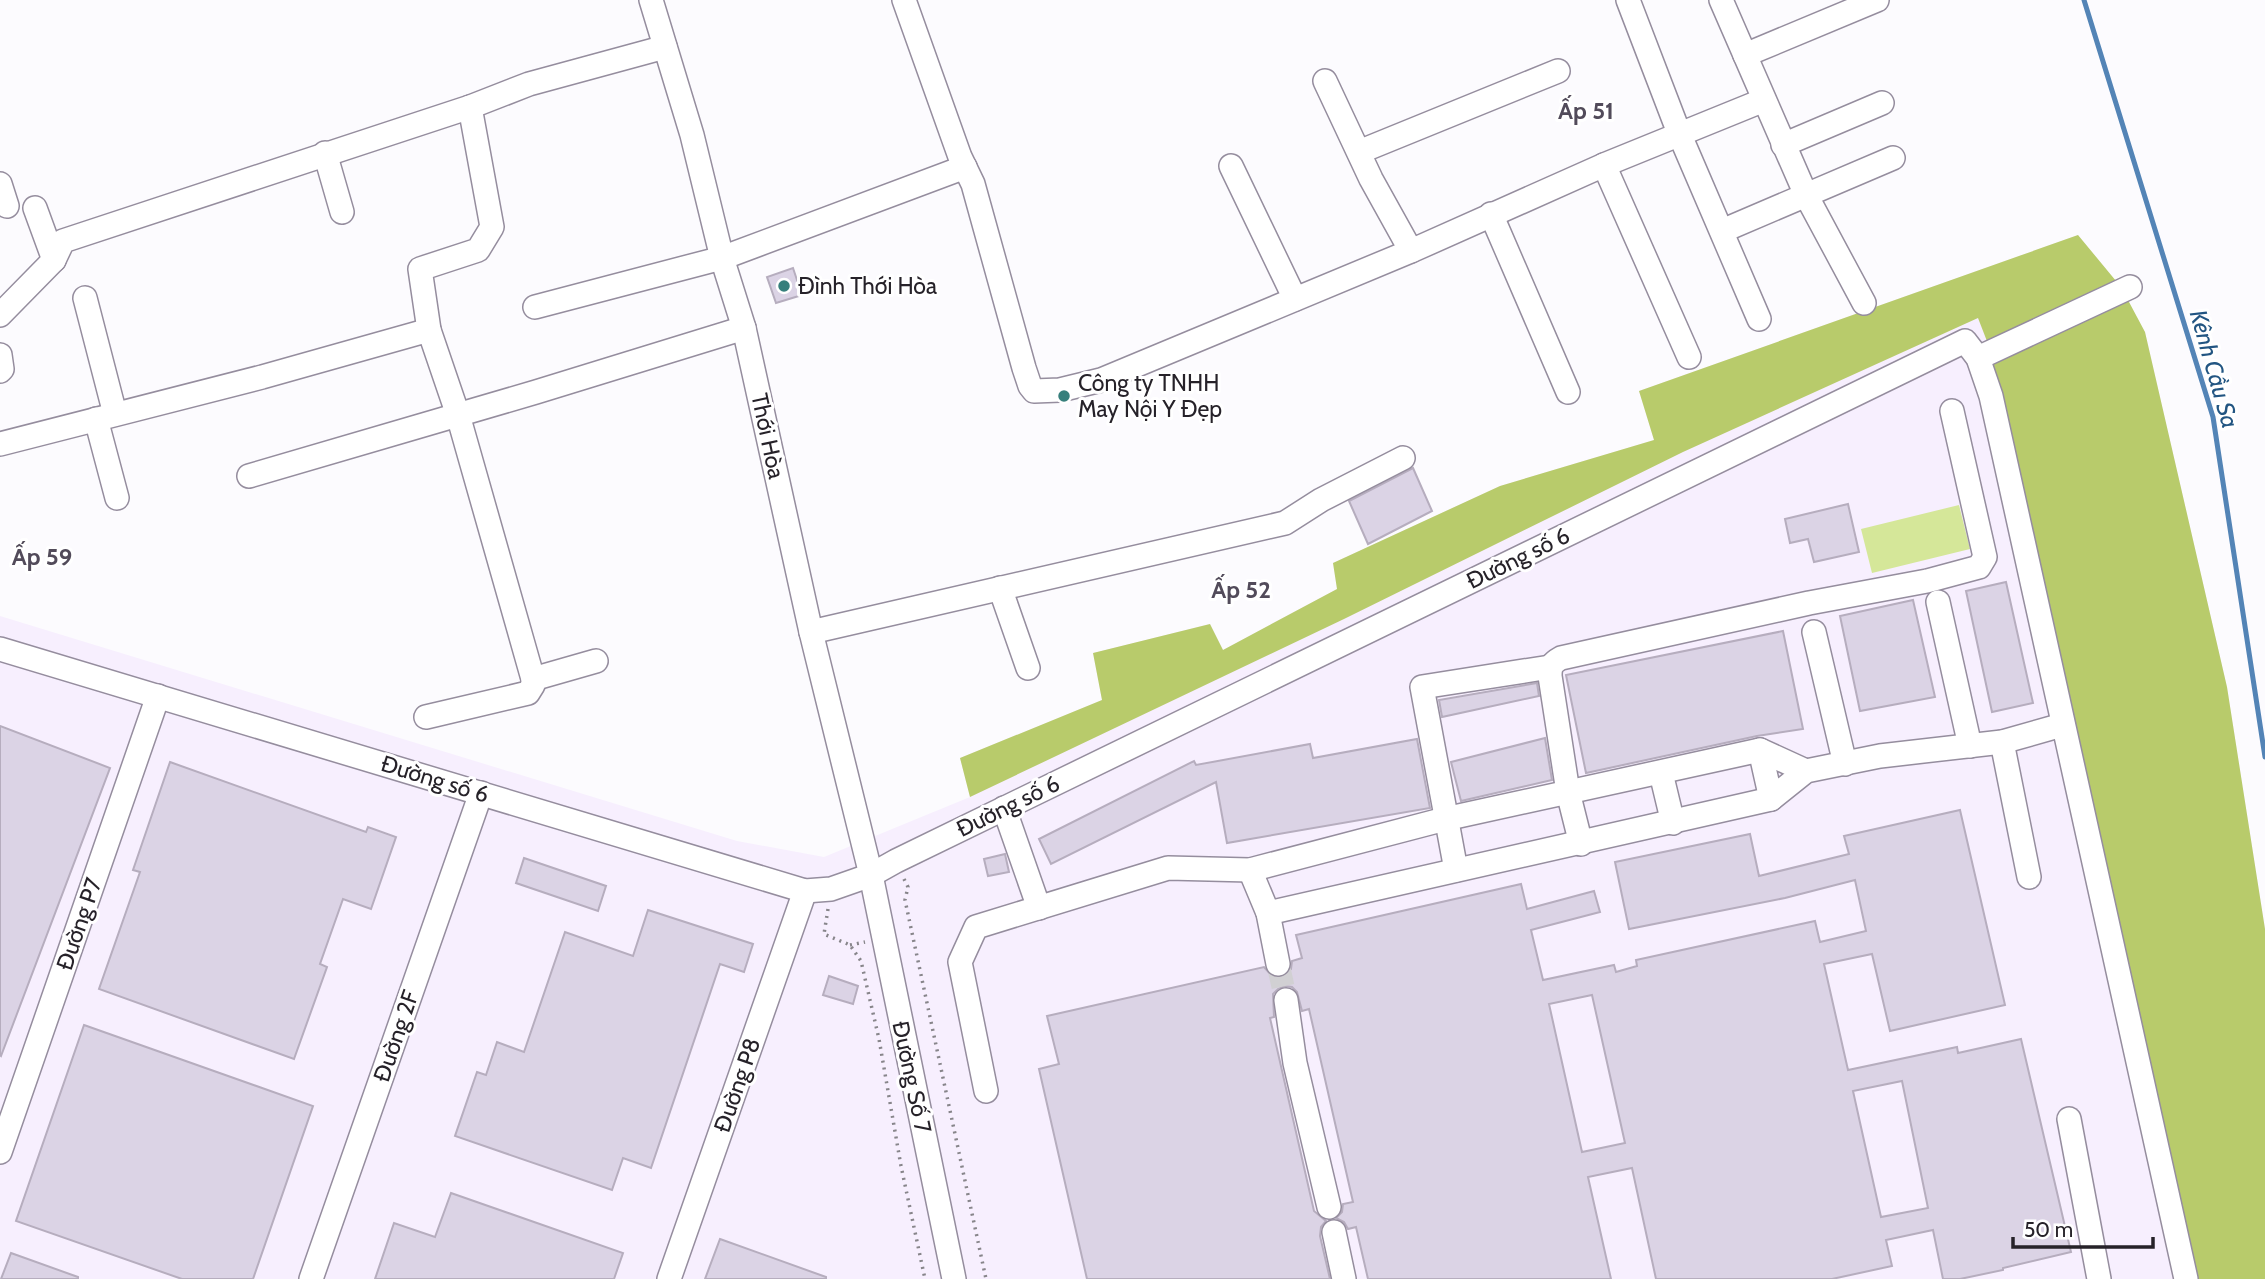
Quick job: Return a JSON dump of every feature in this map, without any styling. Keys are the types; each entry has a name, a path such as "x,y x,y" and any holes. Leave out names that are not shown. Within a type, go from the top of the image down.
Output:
{"street":[{"name":"Thới Hòa","path":"651,0 692,135 722,258 744,328 811,632 871,875"},
{"path":"904,0 973,184 1024,368 1034,391 1060,390 1101,380 1411,251 1679,133 1764,100"},
{"path":"1628,0 1679,133 1759,319"},
{"path":"1721,0 1806,195 1864,303"},
{"path":"1745,55 1877,0"},
{"path":"0,315 54,260 63,241 470,107 529,84 665,47"},
{"path":"1359,152 1558,71"},
{"path":"1325,81 1411,251"},
{"path":"1783,145 1882,103"},
{"path":"426,717 528,692 533,685 458,415 429,330 420,269 478,250 492,228 470,107"},
{"path":"325,153 342,212"},
{"path":"1721,231 1893,158"},
{"path":"1604,165 1689,358"},
{"path":"1231,166 1296,299"},
{"path":"536,307 722,258 965,167"},
{"path":"0,184 8,206"},
{"path":"35,208 54,260"},
{"path":"1491,214 1568,392"},
{"name":"Đường số 6","path":"0,649 805,891 831,889 871,875 1004,808 1971,350 2130,287"},
{"path":"85,298 117,498"},
{"path":"249,476 744,328"},
{"path":"0,444 429,330"},
{"path":"1971,350 1991,396 2186,1279"},
{"path":"0,355 0,371"},
{"path":"1456,870 1422,687 1550,667 1561,658 1809,603 1927,581 1979,567 1985,557 1952,411"},
{"path":"811,632 1285,523 1321,500 1403,458"},
{"path":"1000,588 1028,668"},
{"path":"1938,602 1970,746"},
{"path":"1814,632 1845,764"},
{"path":"533,680 596,661"},
{"path":"1550,667 1568,792 1581,844"},
{"name":"Đường P7","path":"0,1152 158,696"},
{"path":"1268,913 1771,799 1806,771 1880,757 2002,741 2062,725"},
{"path":"2002,741 2029,877"},
{"path":"986,1091 960,962 976,927 1168,868 1250,870 1445,819 1760,750 1806,771"},
{"path":"1760,750 1771,799"},
{"path":"1661,773 1673,823"},
{"name":"Đường 2F","path":"311,1279 481,793"},
{"path":"1004,808 1039,908"},
{"path":"1250,870 1268,913 1278,964"},
{"name":"Đường Số 7","path":"871,875 954,1279"},
{"name":"Đường P8","path":"669,1279 805,891"},
{"path":"1286,1000 1295,1063 1329,1208"},
{"path":"2069,1119 2099,1279"},
{"path":"1334,1232 1344,1279"}],"path":[{"path":"896,861 908,887 905,900 986,1279"},
{"path":"831,889 824,934 850,945 861,961 879,1039 901,1166 925,1279"}],"shaded area":[{"path":"2078,235 2145,332 2227,687 2265,929 2265,1279 0,1279 0,616 737,841 824,857 970,797 960,758 1102,700 1093,653 1210,624 1223,650 1337,589 1333,563 1500,486 1654,440 1639,391"}],"green space":[{"path":"2078,235 2121,287 2145,332 2227,687 2265,929 2265,1279 2198,1279 1990,349 1978,318 1683,452 1344,619 970,797 960,758 1102,700 1093,653 1210,624 1223,650 1337,589 1333,563 1500,486 1654,440 1639,391"},
{"path":"1959,505 1970,549 1872,573 1861,529"}],"building":[{"name":"Đình Thới Hòa","path":"793,268 802,295 776,303 767,277"},
{"path":"1413,468 1432,511 1368,544 1349,501"},
{"path":"1848,504 1859,552 1814,562 1808,539 1790,543 1785,519"},
{"path":"2006,582 2033,703 1992,712 1966,591"},
{"path":"1913,600 1935,697 1860,711 1840,616"},
{"path":"1783,631 1803,729 1757,736 1586,773 1566,675"},
{"path":"1537,683 1539,696 1442,717 1439,700"},
{"path":"0,726 110,768 1,1056 0,1055"},
{"path":"1545,738 1552,780 1461,801 1451,762"},
{"path":"1417,739 1430,808 1227,843 1216,782 1051,864 1039,839 1194,761 1196,765 1310,744 1313,758"},
{"path":"170,762 366,832 368,827 396,837 371,909 343,899 320,964 327,967 294,1059 99,989 140,872 133,870"},
{"path":"1960,810 2005,1005 1890,1031 1872,954 1824,964 1848,1070 1957,1047 1958,1053 2021,1039 2071,1252 2003,1270 1960,1279 1943,1279 1933,1230 1886,1240 1892,1266 1832,1279 1656,1279 1632,1168 1588,1177 1611,1279 1368,1279 1356,1227 1348,1229 1344,1222 1336,1218 1342,1212 1343,1204 1353,1202 1309,1009 1302,1011 1297,992 1292,987 1285,986 1273,994 1274,1017 1270,1018 1314,1211 1326,1221 1321,1227 1320,1236 1330,1279 1087,1279 1039,1069 1059,1064 1047,1016 1264,967 1273,977 1281,978 1291,969 1292,961 1302,958 1296,935 1521,884 1527,909 1594,891 1600,912 1531,930 1543,980 1614,965 1616,972 1637,966 1636,960 1815,921 1820,942 1866,931 1855,880 1785,898 1629,929 1615,862 1750,834 1759,876 1849,854 1844,836","holes":["1592,995 1625,1143 1582,1152 1549,1004","1902,1081 1928,1208 1881,1217 1853,1091"]},
{"path":"1005,854 1009,872 988,876 984,859"},
{"path":"524,858 606,886 598,911 516,883"},
{"path":"648,910 753,944 744,972 720,964 651,1168 623,1158 612,1190 455,1136 477,1072 486,1075 497,1042 524,1052 565,932 633,956"},
{"path":"829,976 858,986 853,1004 823,995"},
{"path":"84,1025 313,1106 253,1279 182,1279 16,1221"},
{"path":"451,1193 623,1253 614,1279 375,1279 394,1223 435,1237"},
{"path":"720,1239 826,1277 826,1279 705,1279"},
{"path":"11,1253 78,1277 78,1279 1,1279"}],"waterway":[{"name":"Kênh Cầu Sa","path":"2084,0 2213,417 2265,757"}],"tunnel":[{"path":"1278,964 1286,1000"}],"place":[{"name":"Đình Thới Hòa","path":"784,286"},
{"name":"Công ty TNHH May Nội Y Đẹp","path":"1064,396"}],"district":[{"name":"Ấp 51","path":"1586,111"},
{"name":"Ấp 59","path":"42,557"},
{"name":"Ấp 52","path":"1241,590"}]}
